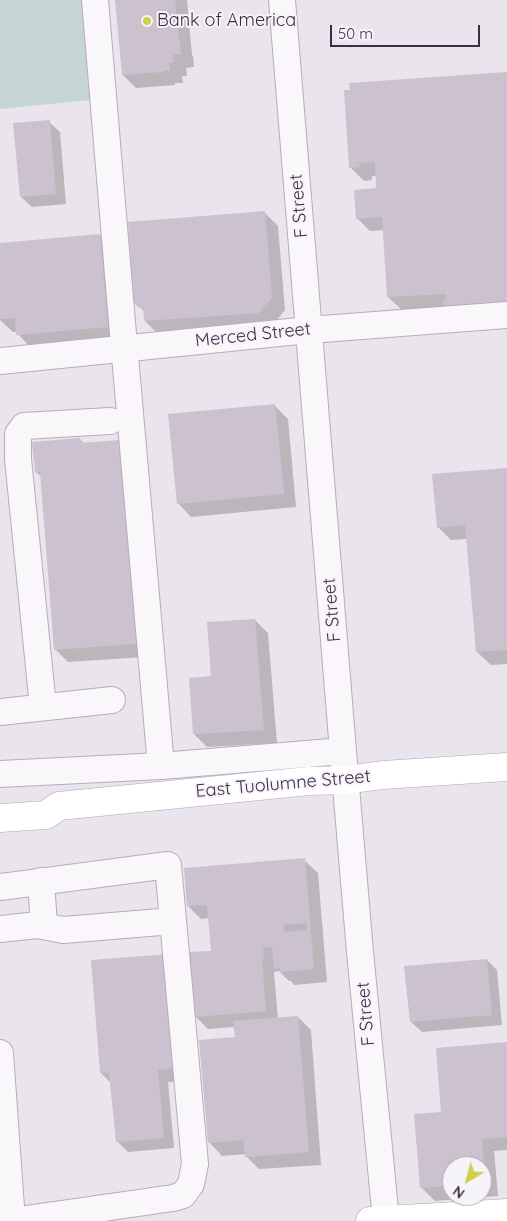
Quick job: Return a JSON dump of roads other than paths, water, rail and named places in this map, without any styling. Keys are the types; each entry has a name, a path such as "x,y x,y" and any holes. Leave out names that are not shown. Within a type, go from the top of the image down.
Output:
{"main road":[{"name":"East Tuolumne Street","path":"0,818 29,808 47,798 59,806 309,781 346,780 383,775 507,767"},
{"name":"East Tuolumne Street","path":"0,801 29,808"},
{"path":"378,1220 507,1214"}],"street":[{"path":"95,0 161,766"},
{"name":"F Street","path":"282,0 360,952 378,1220"},
{"name":"Merced Street","path":"0,361 309,330 507,315"},
{"path":"43,707 9,459 18,434 24,426 110,421"},
{"path":"0,712 112,700"},
{"path":"0,774 161,766 343,751"},
{"path":"0,887 168,865 195,1164 191,1184 183,1195 12,1221 0,1053"},
{"path":"41,882 44,926"},
{"path":"0,928 38,925 63,930 173,921"}],"place":[{"name":"Bank of America","path":"147,21"}]}
